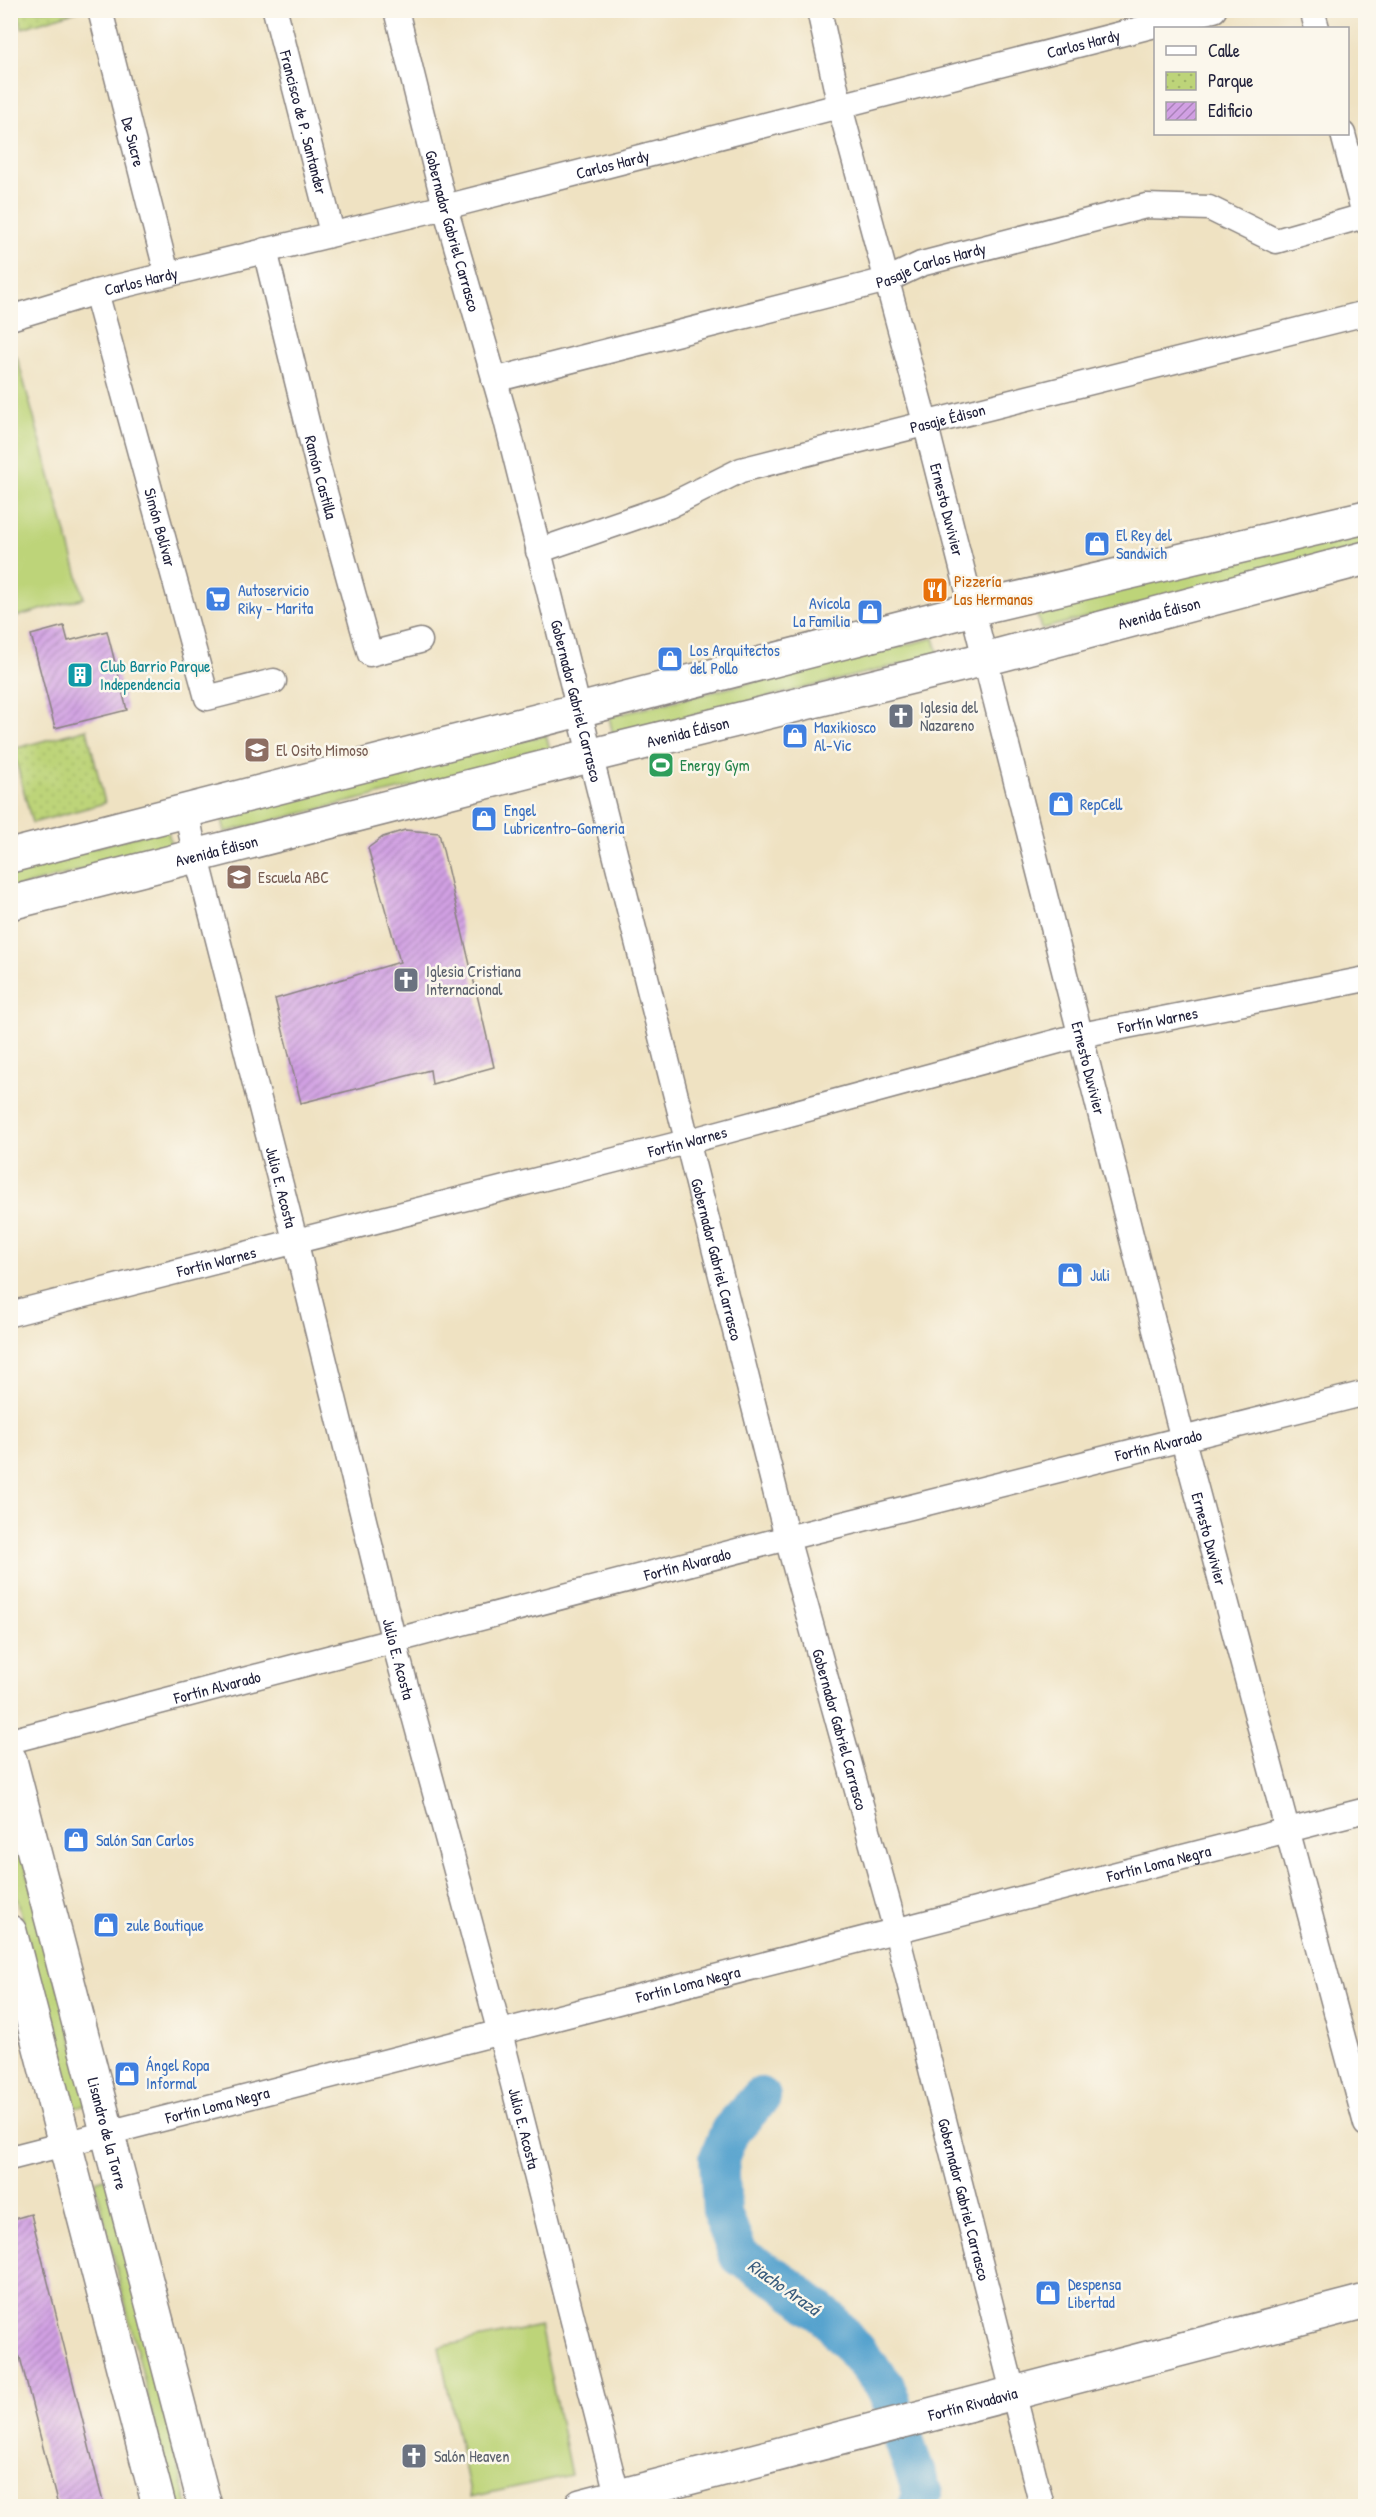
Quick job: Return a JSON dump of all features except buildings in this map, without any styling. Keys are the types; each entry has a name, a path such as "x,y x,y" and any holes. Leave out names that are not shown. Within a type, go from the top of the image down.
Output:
{"main road":[{"path":"10,856 973,609 1365,517"},
{"name":"Avenida Édison","path":"10,903 589,756 985,659 1365,558"},
{"name":"Lisandro de la Torre","path":"10,1760 205,2506"},
{"path":"10,1932 67,2143 159,2506"},
{"name":"Fortín Rivadavia","path":"581,2506 618,2502 1013,2393 1365,2301"}],"street":[{"name":"De Sucre","path":"100,10 167,274"},
{"name":"Francisco de P. Santander","path":"275,10 332,233"},
{"name":"Gobernador Gabriel Carrasco","path":"396,10 445,207 494,380 538,551 788,1538 896,1931 1042,2506"},
{"name":"Ernesto Duvivier","path":"819,10 840,107 925,422 1183,1440 1365,2124"},
{"name":"Carlos Hardy","path":"10,318 96,292 445,207 1214,10"},
{"path":"1312,10 1317,27"},
{"path":"1343,135 1358,165 1365,219"},
{"name":"Pasaje Carlos Hardy","path":"494,380 887,280 921,264 1146,206 1209,208 1276,241 1365,219"},
{"name":"Ramón Castilla","path":"265,250 318,467 370,654 420,641"},
{"name":"Simón Bolívar","path":"96,292 207,698 274,681"},
{"name":"Pasaje Édison","path":"538,551 669,506 741,470 1365,313"},
{"name":"Julio E. Acosta","path":"187,811 394,1642 500,2033 618,2502"},
{"name":"Fortín Warnes","path":"10,1314 686,1142 1081,1035 1365,979"},
{"name":"Fortín Alvarado","path":"10,1741 788,1538 1365,1393"},
{"name":"Fortín Loma Negra","path":"10,2158 1365,1810"}],"green space":[{"path":"17,10 78,10 78,11 22,28"},
{"path":"17,357 84,598 11,618 10,359"},
{"path":"1365,527 1365,546 1041,629 1036,611"},
{"path":"934,638 939,655 613,735 609,717"},
{"path":"87,729 105,803 32,823 13,749"},
{"path":"546,735 551,753 225,832 221,814"},
{"path":"167,828 172,846 11,889 11,870"},
{"path":"10,1808 90,2104 73,2108 11,1876"},
{"path":"108,2177 188,2506 175,2506 95,2181"},
{"path":"540,2326 571,2475 471,2497 439,2347"}],"waterway":[{"name":"Riacho Arazá","path":"761,2097 730,2131 719,2158 722,2213 739,2256 780,2280 831,2321 885,2386 891,2402"},
{"name":"Riacho Arazá","path":"904,2441 923,2494 918,2506"}],"place":[{"name":"El Rey del Sandwich","path":"1097,544"},
{"name":"Pizzería Las Hermanas","path":"935,590"},
{"name":"Autoservicio Riky - Marita","path":"218,599"},
{"name":"Avícola La Familia","path":"870,612"},
{"name":"Los Arquitectos del Pollo","path":"670,659"},
{"name":"Club Barrio Parque Independencia","path":"80,675"},
{"name":"Iglesia del Nazareno","path":"901,716"},
{"name":"Maxikiosco Al-Vic","path":"795,736"},
{"name":"El Osito Mimoso","path":"257,750"},
{"name":"Energy Gym","path":"661,765"},
{"name":"RepCell","path":"1061,804"},
{"name":"Engel Lubricentro-Gomeria","path":"484,819"},
{"name":"Escuela ABC","path":"239,877"},
{"name":"Iglesia Cristiana Internacional","path":"406,980"},
{"name":"Juli","path":"1070,1275"},
{"name":"Salón San Carlos","path":"76,1840"},
{"name":"zule Boutique","path":"106,1925"},
{"name":"Ángel Ropa Informal","path":"127,2074"},
{"name":"Despensa Libertad","path":"1048,2293"},
{"name":"Salón Heaven","path":"414,2456"}]}
